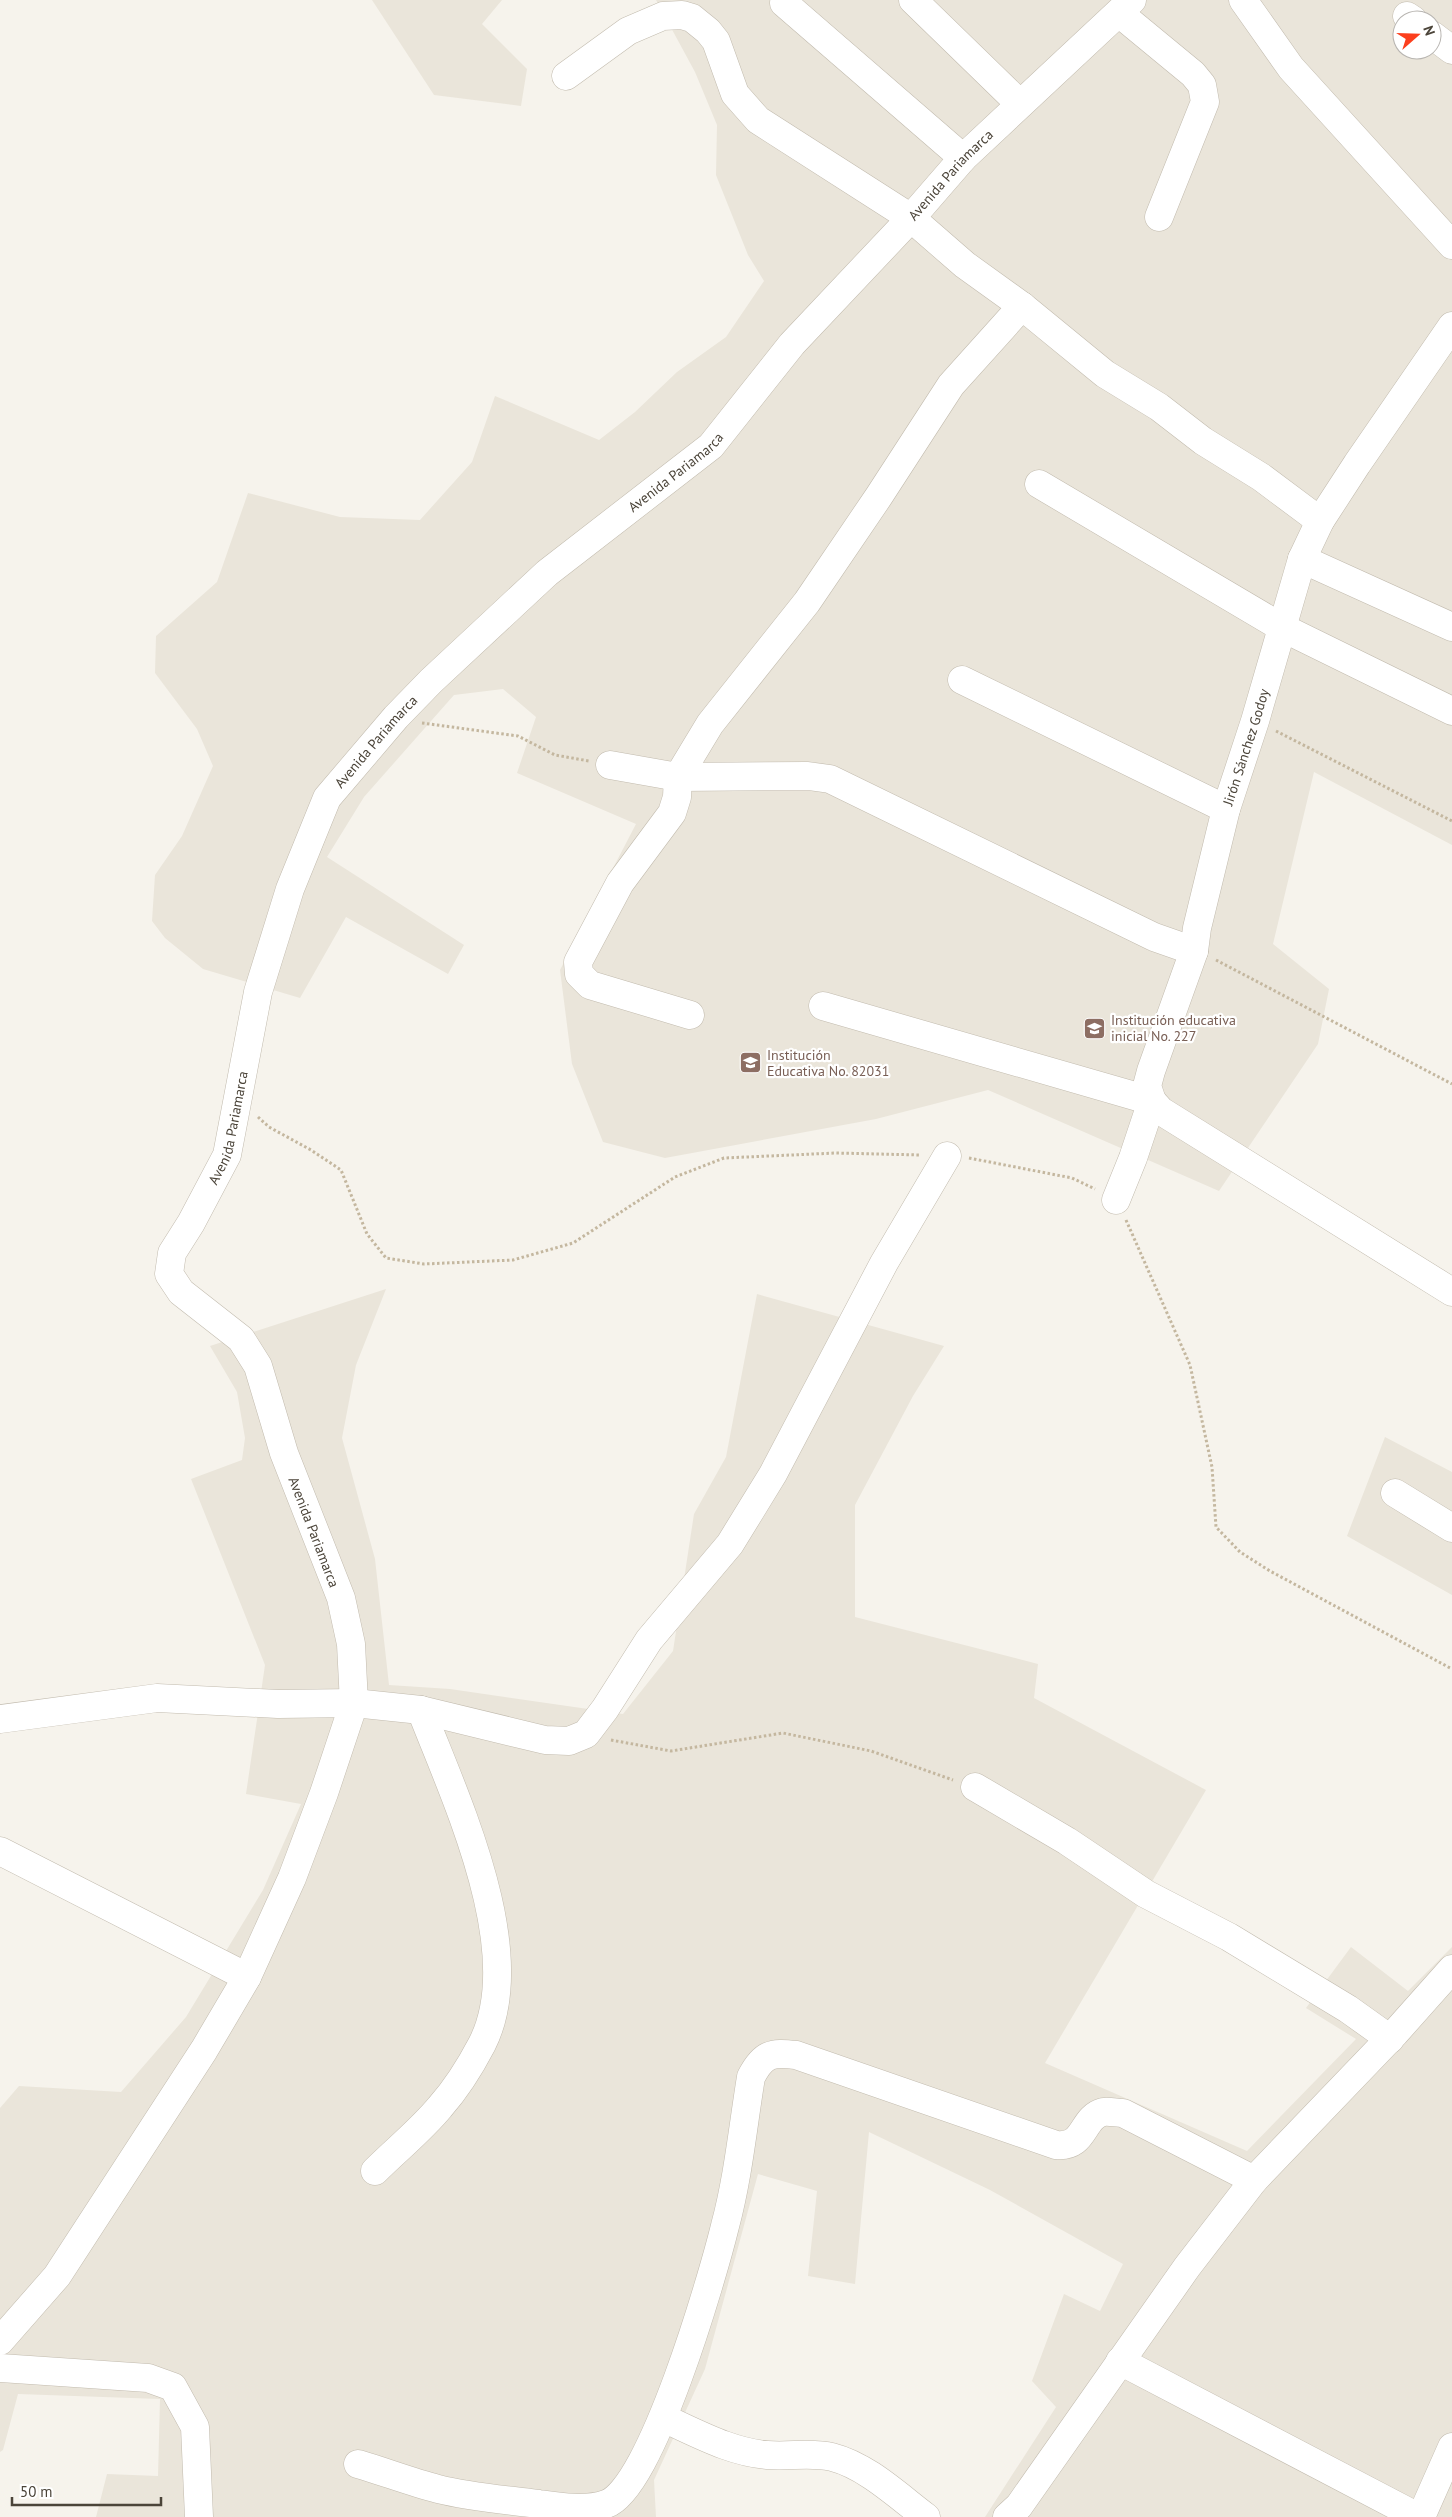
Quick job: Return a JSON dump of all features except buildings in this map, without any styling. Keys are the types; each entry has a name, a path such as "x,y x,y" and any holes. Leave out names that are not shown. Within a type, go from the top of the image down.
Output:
{"street":[{"path":"1243,0 1291,68 1452,245"},
{"path":"923,3 1020,104"},
{"path":"784,4 963,158"},
{"path":"1126,6 1193,74 1202,85 1205,102 1159,217"},
{"name":"Avenida Pariamarca","path":"354,1703 351,1644 341,1598 284,1453 258,1366 241,1339 181,1292 169,1274 172,1253 191,1223 227,1155 258,992 294,880 327,798 396,717 431,681 547,573 711,446 792,344 911,218 963,158 1126,6"},
{"path":"566,76 628,31 664,16 682,15 692,18 708,31 716,41 735,94 758,120 911,218 965,265 1022,306 1105,374 1159,407 1203,440 1261,477 1320,521"},
{"path":"1442,42 1452,50"},
{"path":"690,1015 590,985 578,974 578,962 620,883 672,813 677,797 678,777 710,724 807,602 880,496 951,385 1022,306"},
{"name":"Jirón Sánchez Godoy","path":"1116,1200 1133,1158 1152,1101 1147,1086 1151,1071 1194,951 1197,928 1226,809 1255,721 1302,559 1320,521 1356,464 1452,326"},
{"path":"1039,484 1281,627 1452,711"},
{"path":"1302,559 1452,627"},
{"path":"962,680 1226,809"},
{"path":"610,765 678,777 808,776 830,779 1154,937 1194,951"},
{"path":"823,1006 1152,1101 1162,1111 1452,1292"},
{"path":"0,1719 157,1698 278,1704 354,1703 421,1710 545,1740 569,1742 586,1734 605,1710 649,1640 730,1544 774,1474 884,1263 947,1156"},
{"path":"1395,1493 1452,1528"},
{"path":"0,2341 57,2276 204,2050 247,1977 292,1878 354,1703"},
{"path":"375,2171 440,2107 482,2043 497,1997 496,1943 482,1881 465,1820 421,1710"},
{"path":"975,1787 1067,1841 1146,1894 1228,1938 1348,2009 1390,2038"},
{"path":"0,1851 247,1977"},
{"path":"1008,2517 1019,2506 1120,2361 1254,2180 1390,2038 1452,1970"},
{"path":"358,2464 438,2489 506,2500 610,2511 642,2464 663,2418 706,2294 726,2225 752,2077 758,2064 767,2056 779,2053 796,2055 1056,2145 1066,2146 1074,2142 1097,2115 1104,2112 1123,2113 1254,2180"},
{"path":"1120,2361 1419,2517 1452,2447"},
{"path":"0,2368 148,2378 173,2387 195,2427 199,2517"},
{"path":"663,2418 734,2450 768,2456 801,2454 833,2458 862,2470 926,2517"}],"path":[{"path":"396,717 436,727 518,736 555,755 610,765"},
{"path":"1255,721 1452,821"},
{"path":"1194,951 1340,1024 1452,1084"},
{"path":"586,1734 618,1742 671,1751 783,1733 871,1751 975,1787"}],"shaded area":[{"path":"372,0 502,0 482,24 527,69 521,106 434,95"},
{"path":"656,0 1452,0 1452,845 1314,772 1273,944 1329,989 1318,1044 1219,1191 988,1090 876,1119 665,1158 603,1142 572,1064 560,970 636,824 517,773 536,717 503,689 454,695 364,797 327,857 464,945 448,974 346,917 300,998 203,969 165,938 152,921 155,875 182,836 213,766 197,729 155,673 156,636 217,582 248,493 340,517 420,520 472,462 495,396 599,440 635,412 677,372 726,337 764,281 748,255 716,175 717,125 695,72"},
{"path":"386,1289 356,1365 342,1438 375,1559 389,1685 450,1689 623,1714 673,1651 694,1514 726,1457 757,1294 944,1346 913,1396 855,1505 855,1617 1038,1664 1034,1698 1206,1790 1045,2063 1247,2151 1356,2039 1306,2008 1351,1947 1408,1991 1452,1947 1452,2517 985,2517 1056,2407 1032,2381 1064,2294 1100,2311 1123,2264 990,2190 869,2132 855,2284 808,2276 817,2191 758,2174 705,2369 654,2480 656,2517 96,2517 107,2474 158,2476 160,2399 18,2394 3,2450 0,2452 0,2108 19,2086 121,2092 186,2017 263,1890 301,1804 246,1794 265,1665 191,1479 242,1460 245,1438 237,1392 210,1346"},
{"path":"1385,1437 1452,1472 1452,1595 1347,1536"}],"place":[{"name":"Institución educativa inicial No. 227","path":"1095,1028"},
{"name":"Institución Educativa No. 82031","path":"751,1063"}]}
